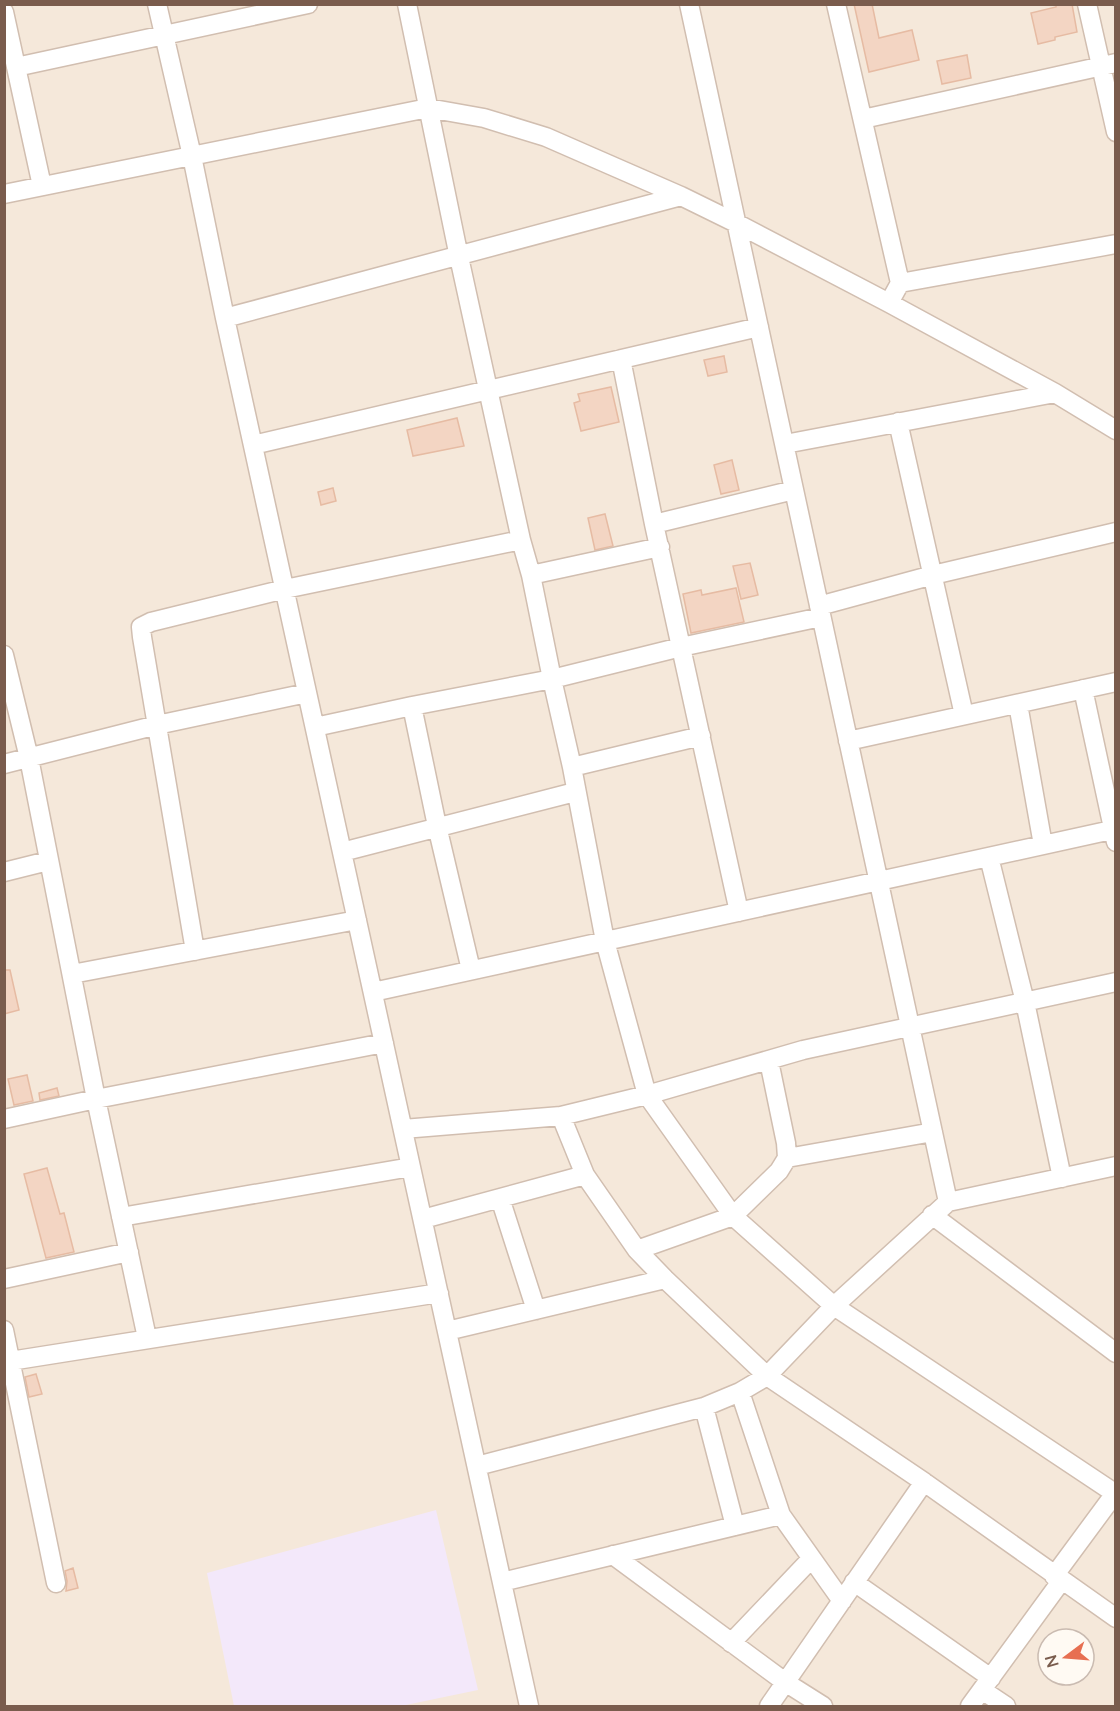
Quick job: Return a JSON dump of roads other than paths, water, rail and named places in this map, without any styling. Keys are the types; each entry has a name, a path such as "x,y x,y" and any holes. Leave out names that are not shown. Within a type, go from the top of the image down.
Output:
{"street":[{"path":"157,4 529,1707"},
{"path":"16,67 308,4"},
{"path":"407,4 459,256 572,767 605,941 647,1095 733,1216 834,1306 1115,1493 970,1707"},
{"path":"689,4 948,1202"},
{"path":"836,4 900,283 889,303"},
{"path":"1088,4 1108,65 1116,132"},
{"path":"4,12 42,186"},
{"path":"863,119 1108,65"},
{"path":"4,194 428,108 484,118 546,137 681,196 736,223 1055,393 1116,430"},
{"path":"225,318 681,196"},
{"path":"900,283 1116,244"},
{"path":"253,445 759,327"},
{"path":"621,359 654,524 739,912"},
{"path":"785,444 1055,393"},
{"path":"898,422 964,716"},
{"path":"654,524 794,490"},
{"path":"315,727 552,679 820,611 933,575 1116,532"},
{"path":"195,951 141,627 151,622 285,589 521,540"},
{"path":"531,575 660,547"},
{"path":"4,655 29,758 96,1099 147,1338"},
{"path":"848,741 1116,682"},
{"path":"373,992 1043,845 1115,834 1083,689"},
{"path":"4,764 157,725 307,693"},
{"path":"1018,704 1043,845"},
{"path":"412,706 471,970"},
{"path":"572,767 701,736"},
{"path":"342,852 576,792"},
{"path":"989,857 1025,1002 1062,1178"},
{"path":"4,872 48,861"},
{"path":"72,974 357,920"},
{"path":"403,1129 561,1116 647,1095 803,1050 1116,982"},
{"path":"4,1119 384,1043"},
{"path":"637,1250 733,1216 779,1171 787,1158 786,1143 769,1061"},
{"path":"561,1116 585,1175 637,1250 767,1376 924,1482 1116,1618"},
{"path":"787,1158 933,1132"},
{"path":"477,1466 704,1407 740,1392 767,1376 834,1306 948,1202 1116,1166"},
{"path":"121,1218 411,1167"},
{"path":"423,1219 585,1175"},
{"path":"500,1198 536,1310"},
{"path":"932,1215 1116,1353"},
{"path":"4,1279 129,1252"},
{"path":"447,1331 665,1279"},
{"path":"8,1361 439,1293"},
{"path":"4,1330 8,1361 56,1583"},
{"path":"740,1392 781,1515 842,1601"},
{"path":"704,1407 735,1526"},
{"path":"769,1707 924,1482"},
{"path":"502,1582 781,1515"},
{"path":"613,1555 731,1643 823,1707"},
{"path":"731,1643 811,1559"},
{"path":"854,1582 986,1684 1006,1707"}]}
